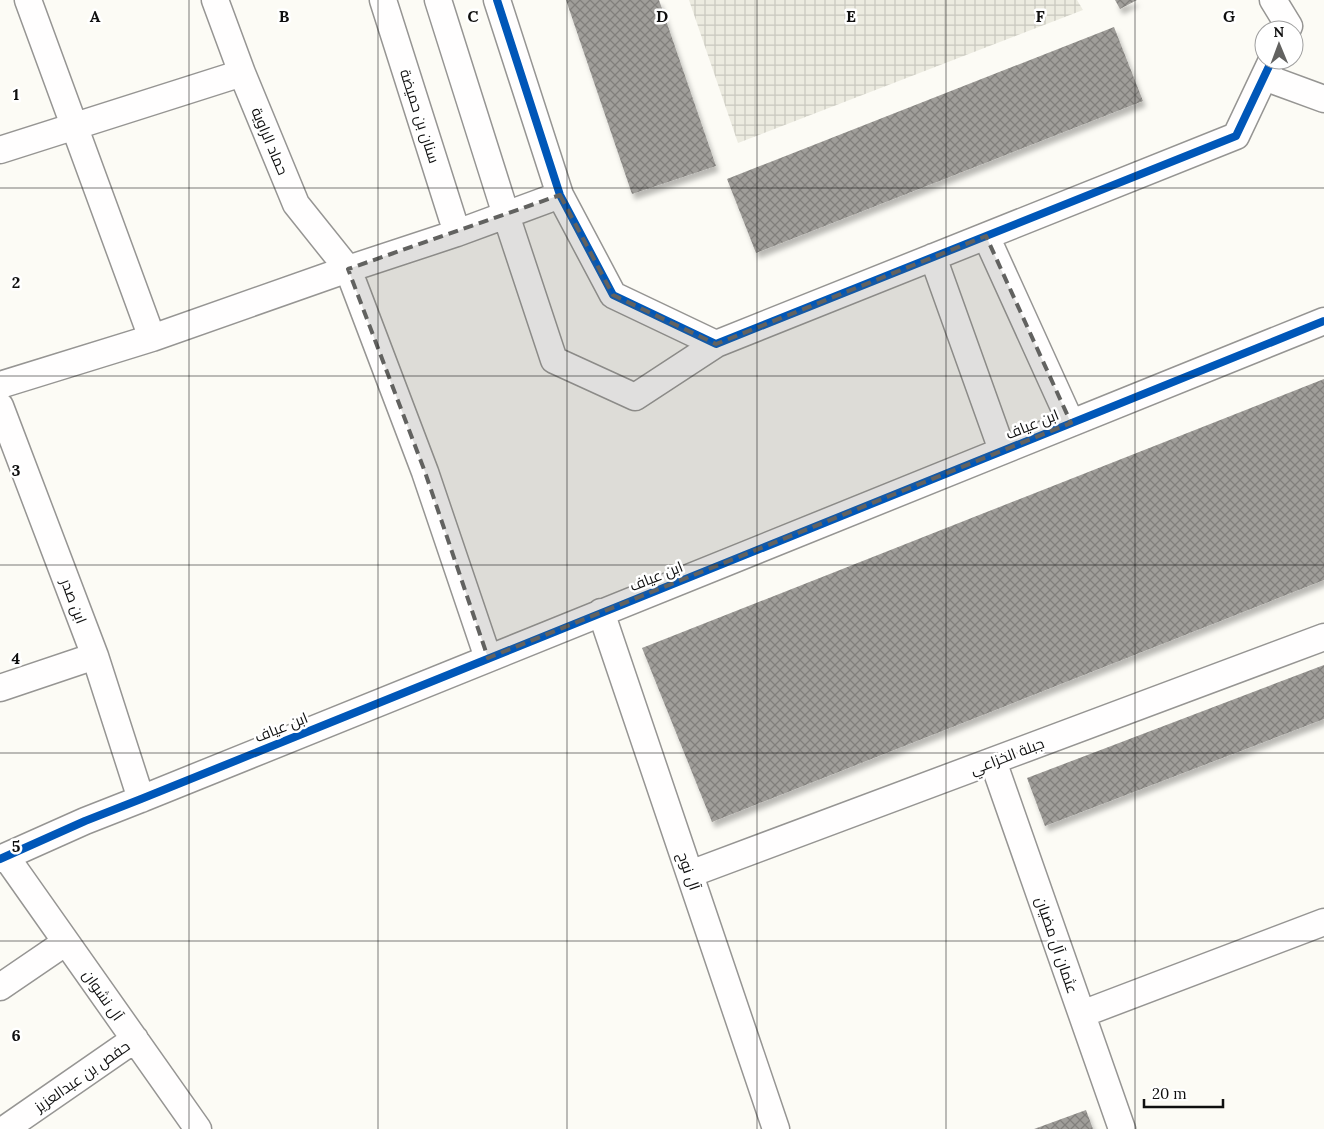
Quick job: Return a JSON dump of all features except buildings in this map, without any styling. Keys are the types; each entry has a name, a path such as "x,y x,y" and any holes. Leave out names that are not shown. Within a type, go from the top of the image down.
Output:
{"street":[{"path":"28,0 152,338"},
{"name":"حماد الراوية","path":"215,0 242,74 296,204 348,269 425,472 488,658"},
{"name":"سنان بن حميضة","path":"383,0 457,233"},
{"path":"438,0 554,360 635,397 716,344 1236,136 1267,70"},
{"path":"497,0 560,195 613,295 716,344"},
{"path":"1273,0 1285,20"},
{"path":"1272,70 1324,98"},
{"path":"0,150 242,74"},
{"path":"0,385 152,338 457,233 560,195"},
{"path":"986,236 1071,423"},
{"path":"934,257 1002,450"},
{"name":"ابن عياف","path":"3,862 86,821 141,798 1324,321"},
{"name":"ابن صدر","path":"0,406 95,656 141,798"},
{"name":"آل نوح","path":"602,612 776,1129"},
{"name":"جبلة الخزاعي","path":"690,874 1324,637"},
{"path":"0,688 95,656"},
{"name":"عثمان آل مضيان","path":"993,761 1122,1129"},
{"name":"آل نشوان","path":"3,862 66,942 198,1129"},
{"path":"1082,1014 1324,922"},
{"path":"0,987 66,942"},
{"name":"حفص بن عبدالعزيز","path":"5,1129 134,1039"}],"highlighted area":[{"path":"560,195 613,295 716,344 986,236 1071,423 488,658 425,472 348,269"}],"shaded area":[{"path":"689,0 1077,0 1083,10 738,143"}],"cycle path":[{"path":"497,0 560,195 613,295 716,344 1236,136 1267,70"},
{"path":"0,859 85,821 1324,321"}]}
